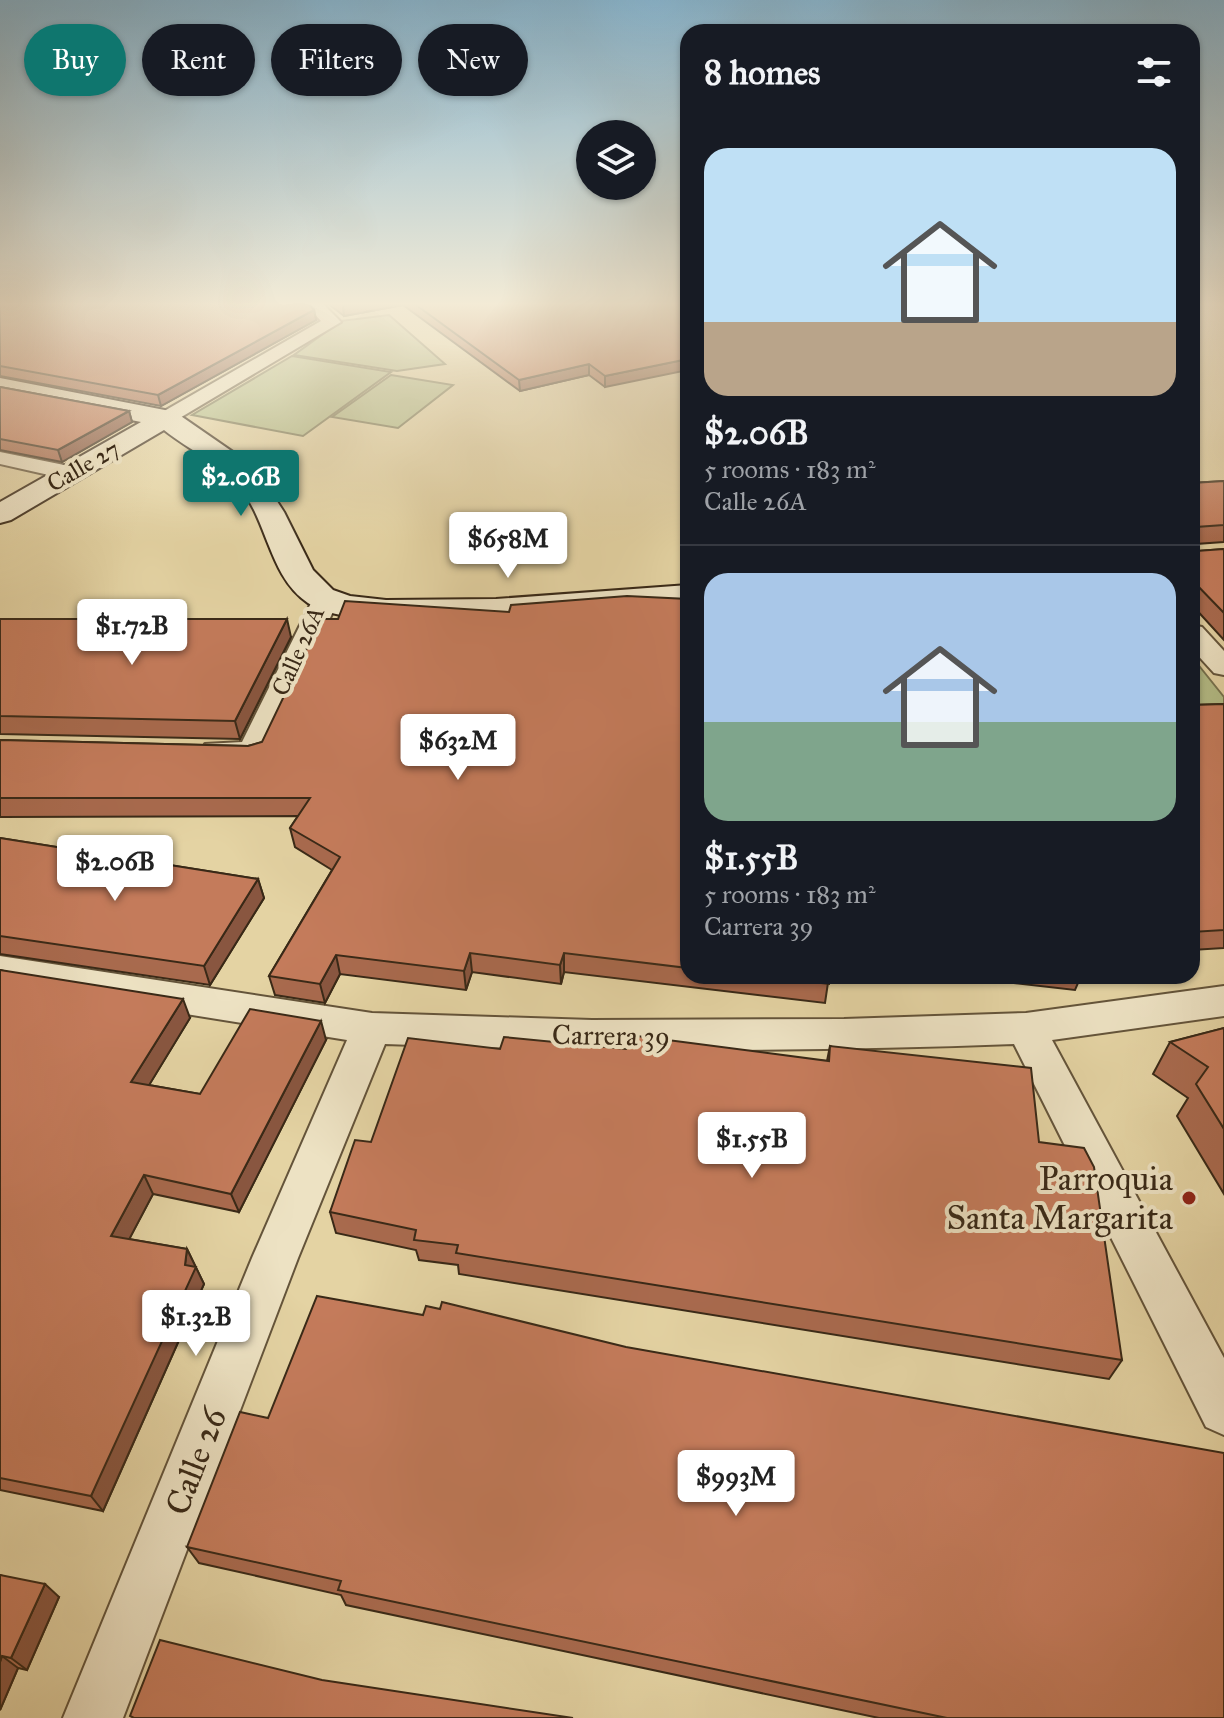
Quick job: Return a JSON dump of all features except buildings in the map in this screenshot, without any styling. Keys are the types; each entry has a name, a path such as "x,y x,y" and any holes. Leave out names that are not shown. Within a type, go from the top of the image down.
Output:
{"street":[{"name":"Calle 27","path":"0,514 228,382"},
{"path":"0,386 166,418"},
{"name":"Calle 26A","path":"166,418 196,443 225,459 253,485 306,586 325,601 253,752 190,750"},
{"path":"0,458 71,473"},
{"path":"325,601 392,610 500,609 680,596"},
{"path":"1200,642 1224,667"},
{"name":"Carrera 39","path":"0,970 372,1028 592,1036 844,1035 1026,1028 1224,1001"},
{"name":"Calle 26","path":"93,1718 275,1258 372,1028"},
{"path":"1026,1028 1224,1409"}],"green space":[{"path":"248,382 377,382 303,436 192,415"},
{"path":"381,382 453,385 398,428 332,417"},
{"path":"1200,667 1224,697 1224,712 1200,714"}],"place":[{"name":"Parroquia Santa Margarita","path":"1189,1198"}]}
